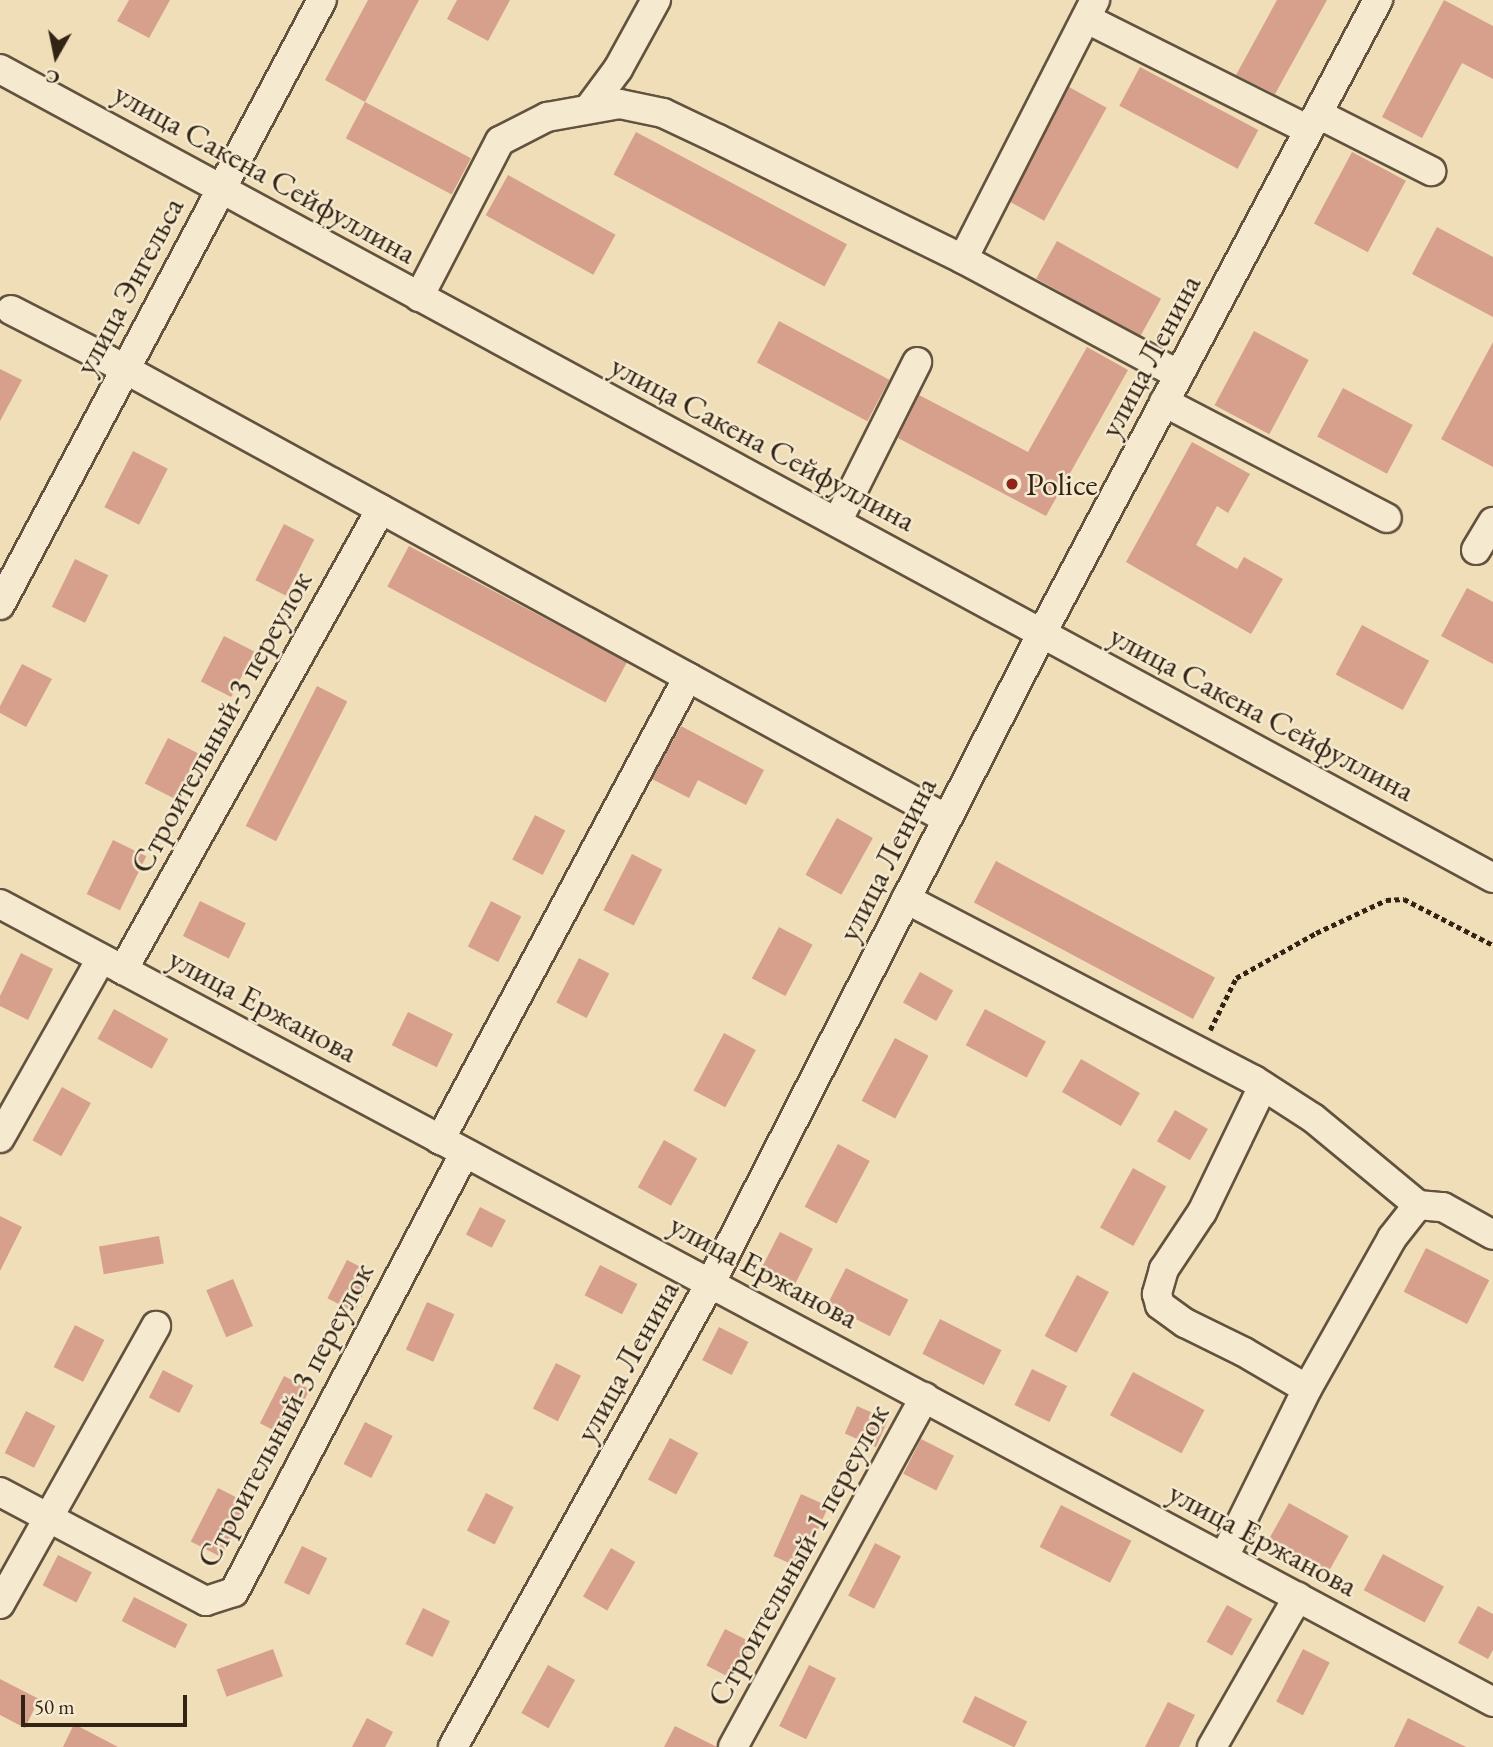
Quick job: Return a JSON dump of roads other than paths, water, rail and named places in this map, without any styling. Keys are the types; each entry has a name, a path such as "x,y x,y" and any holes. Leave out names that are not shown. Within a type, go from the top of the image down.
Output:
{"street":[{"name":"улица Энгельса","path":"0,605 322,0"},
{"path":"589,108 618,69 656,0"},
{"name":"улица Ленина","path":"453,1747 711,1282 1042,633 1378,0"},
{"path":"963,259 1091,9 1313,122 1431,171"},
{"name":"улица Сакена Сейфуллина","path":"0,69 1493,878"},
{"path":"419,297 500,141 547,117 620,104 663,113 963,259 1179,375"},
{"path":"11,310 125,369 947,819"},
{"path":"836,522 917,362"},
{"path":"1164,402 1387,518"},
{"name":"Строительный-3 переулок","path":"0,1138 112,964 381,509"},
{"path":"1476,550 1493,522"},
{"name":"Строительный-3 переулок","path":"0,1492 206,1601 234,1592 452,1146 688,677"},
{"path":"906,899 1263,1086 1313,1118 1418,1205 1443,1207 1493,1235"},
{"name":"улица Ержанова","path":"0,904 1493,1702"},
{"path":"1263,1086 1202,1212 1164,1269 1157,1294 1160,1305 1185,1323 1244,1352 1307,1389"},
{"path":"1224,1557 1307,1389 1392,1238 1418,1205"},
{"path":"0,1604 46,1517 156,1326"},
{"name":"Строительный-1 переулок","path":"733,1747 925,1397"},
{"path":"1212,1747 1298,1597"}],"place":[{"name":"Police","path":"1012,484"}]}
